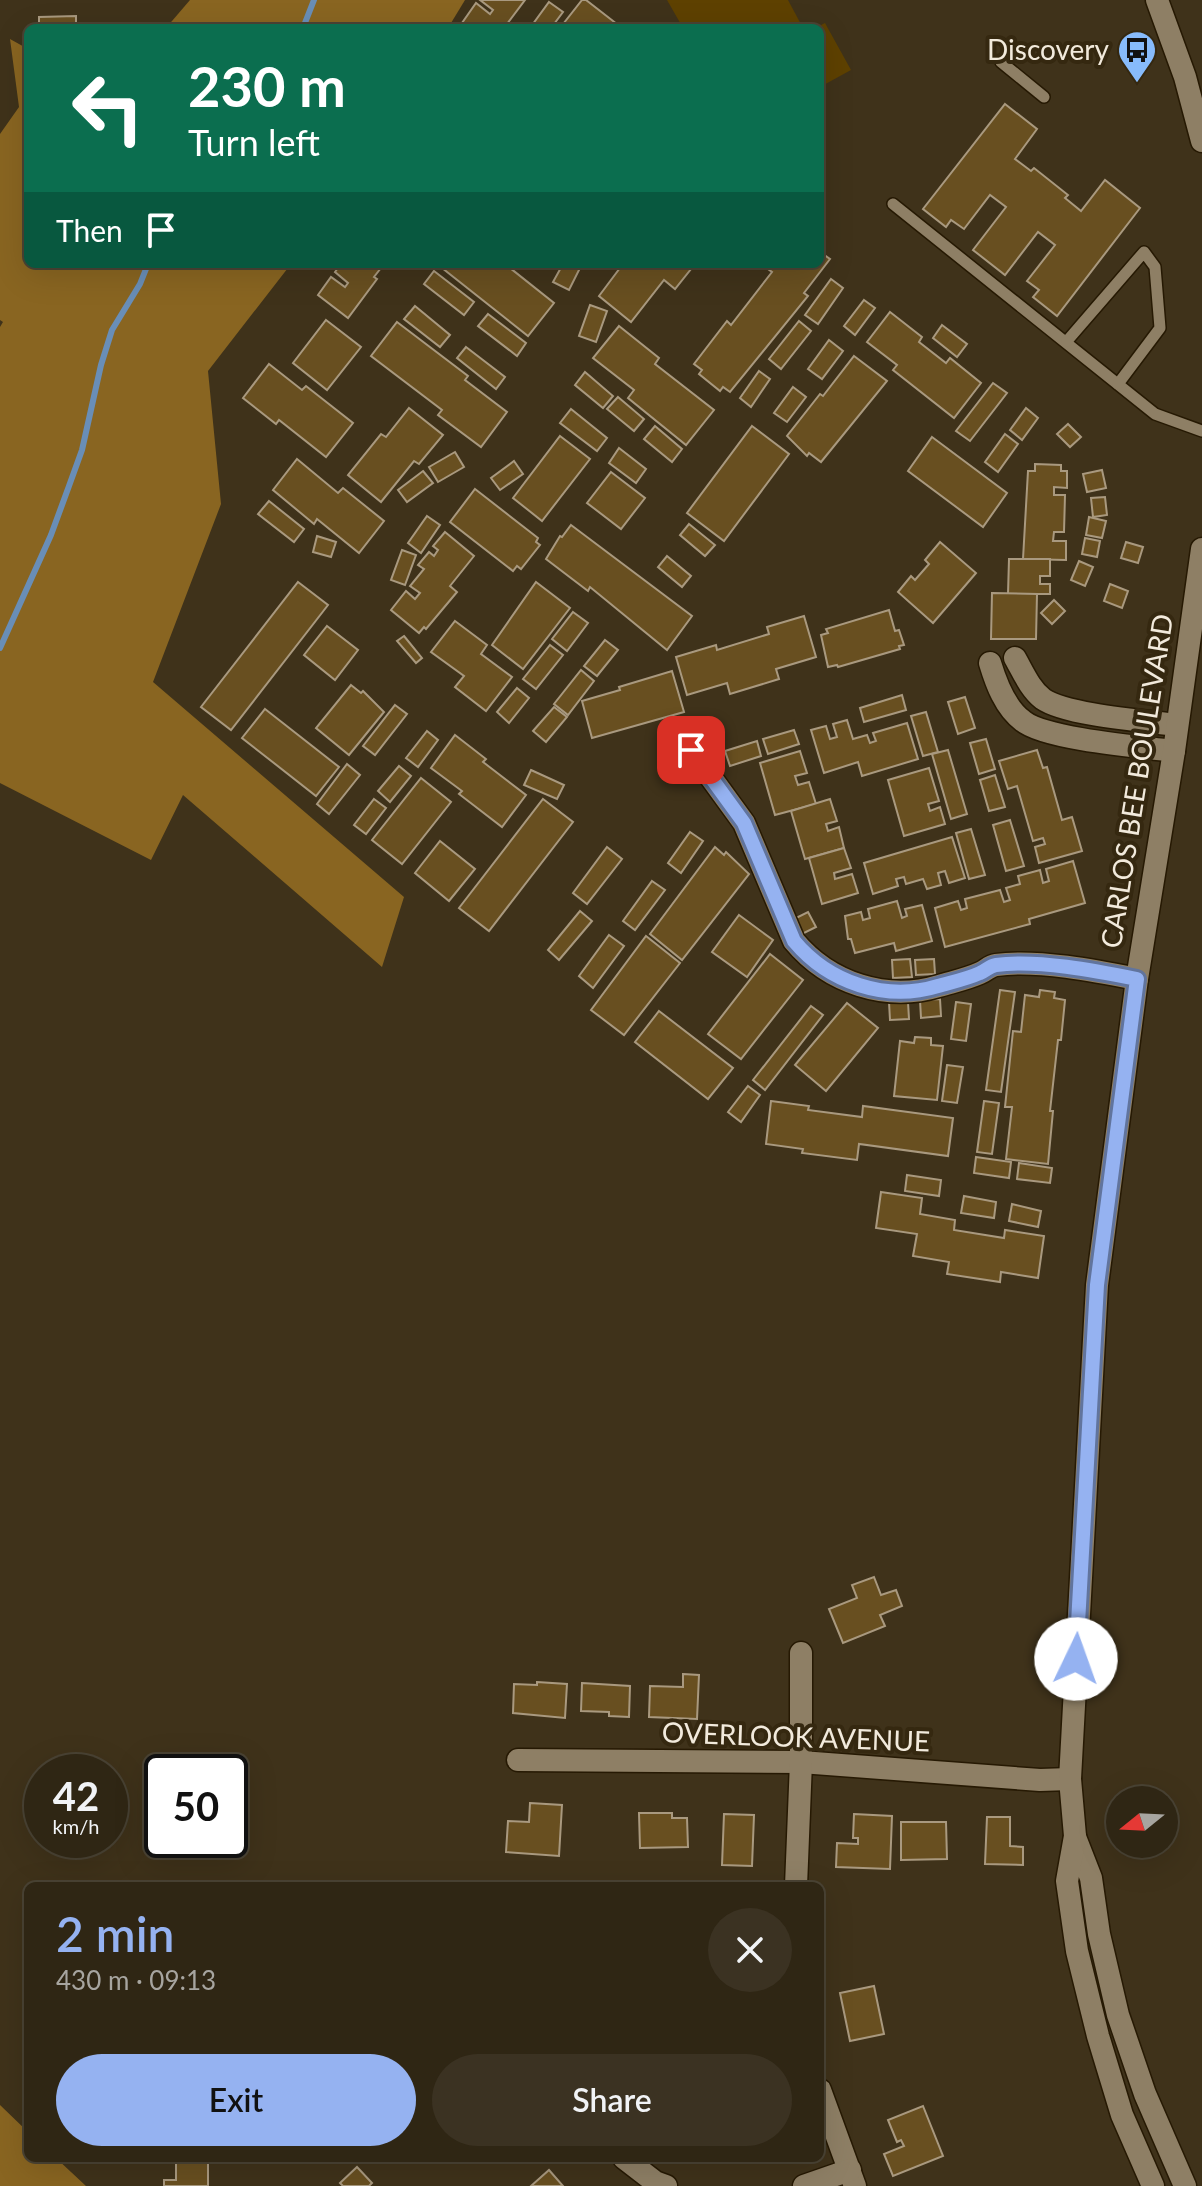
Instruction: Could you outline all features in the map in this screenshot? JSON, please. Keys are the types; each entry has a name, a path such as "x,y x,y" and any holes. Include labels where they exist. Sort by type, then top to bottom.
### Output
{"main road":[{"path":"1157,0 1185,77 1202,141"},
{"name":"CARLOS BEE BOULEVARD","path":"1153,2186 1122,2115 1077,1951 1067,1881 1075,1836 1070,1779 1097,1285 1137,979 1174,751 1202,549"},
{"path":"1015,658 1034,690 1052,703 1091,713 1177,725"},
{"path":"990,663 1008,705 1032,727 1071,737 1174,751"},
{"path":"691,750 744,823 794,941 829,973 861,986 903,993 935,988 982,973 992,965 1048,966 1137,979"},
{"path":"796,1882 801,1653"},
{"name":"OVERLOOK AVENUE","path":"518,1760 801,1762 1036,1780 1070,1779"},
{"name":"CARLOS BEE BOULEVARD","path":"1075,1836 1091,1878 1099,1934 1118,2015 1145,2094 1185,2186"},
{"path":"804,2186 852,2178 824,2101"},
{"path":"629,2162 655,2182 666,2186"}],"lane":[{"path":"1001,62 1044,97"},
{"path":"893,204 1155,414 1202,431"},
{"path":"1067,341 1144,252 1155,267 1160,328 1118,384"}],"shaded area":[{"path":"190,0 465,0 450,24 169,24"},
{"path":"667,0 788,0 801,24 681,24"},
{"path":"825,23 851,70 824,85 824,24"},
{"path":"10,39 24,47 24,268 288,268 208,371 221,504 153,682 404,897 382,967 183,795 151,860 0,783 0,327 3,322 0,320 0,134 19,107"},
{"path":"0,2105 24,2128 24,2162 60,2162 86,2186 0,2186"}],"building":[{"path":"480,0 525,0 507,24 462,23 476,3 490,14 493,10"},
{"path":"582,0 586,0 617,24 563,24"},
{"path":"549,2 563,12 554,24 533,24"},
{"path":"76,16 76,24 39,24 39,17"},
{"path":"1005,104 1037,129 1015,159 1031,171 1034,168 1068,195 1065,198 1081,211 1105,180 1140,208 1057,316 1033,297 1039,290 1027,281 1055,245 1038,232 1005,275 973,250 1006,207 990,195 964,229 951,220 946,227 923,209"},
{"path":"338,268 381,268 374,277 377,279 348,318 318,295 331,277 345,287 348,283 335,272"},
{"path":"442,268 510,268 554,303 528,336"},
{"path":"561,268 580,268 569,290 553,282"},
{"path":"620,268 692,268 675,289 664,280 631,322 599,296"},
{"path":"823,268 804,293 808,296 730,392 723,387 720,391 699,374 702,370 694,364 727,321 731,325 772,272 768,269"},
{"path":"434,271 474,302 464,315 424,284"},
{"path":"831,279 843,288 818,324 805,315"},
{"path":"864,300 875,308 855,335 844,326"},
{"path":"590,305 607,311 596,342 579,336"},
{"path":"415,306 450,335 440,347 404,319"},
{"path":"890,312 922,337 919,342 946,363 950,358 981,383 954,418 893,370 897,365 867,342"},
{"path":"488,314 526,343 517,356 478,326"},
{"path":"326,320 361,347 327,390 293,363"},
{"path":"799,321 811,331 781,369 769,359"},
{"path":"397,322 468,376 465,380 507,412 481,447 438,415 442,410 371,356"},
{"path":"942,325 967,344 957,357 933,338"},
{"path":"619,326 659,358 655,364 714,410 686,445 628,398 634,390 593,358"},
{"path":"829,340 843,351 822,379 808,369"},
{"path":"466,347 505,377 496,389 457,358"},
{"path":"854,356 887,381 821,462 809,453 807,456 787,436"},
{"path":"269,364 302,390 306,386 353,423 326,457 279,420 276,424 243,398"},
{"path":"759,371 770,379 751,407 740,398"},
{"path":"585,372 613,396 603,408 575,385"},
{"path":"993,383 1007,393 970,441 956,431"},
{"path":"793,387 806,397 787,422 774,413"},
{"path":"618,397 644,419 634,431 607,409"},
{"path":"409,408 443,435 419,464 414,461 381,502 348,475 381,434 386,437"},
{"path":"1026,408 1038,418 1022,440 1010,430"},
{"path":"571,409 607,438 597,451 560,423"},
{"path":"1068,424 1081,437 1070,447 1057,434"},
{"path":"655,426 682,449 672,462 644,439"},
{"path":"752,426 789,454 724,541 687,513"},
{"path":"1005,434 1018,444 998,472 985,462"},
{"path":"560,436 590,459 542,521 513,498"},
{"path":"932,437 1007,493 983,527 908,471"},
{"path":"619,448 646,469 636,483 609,463"},
{"path":"455,452 464,467 438,482 429,467"},
{"path":"297,459 338,493 343,488 384,521 359,553 317,519 314,524 273,490"},
{"path":"514,461 523,474 500,490 491,478"},
{"path":"1035,464 1061,465 1061,471 1067,471 1067,488 1054,487 1054,495 1065,495 1064,532 1054,532 1053,541 1066,541 1066,560 1023,559 1028,471 1035,471"},
{"path":"1102,470 1106,488 1087,492 1083,474"},
{"path":"423,471 433,483 407,502 398,490"},
{"path":"611,472 645,498 621,529 587,503"},
{"path":"475,489 538,538 536,542 540,545 521,569 517,566 513,571 450,522"},
{"path":"1105,497 1107,515 1093,517 1091,498"},
{"path":"269,501 304,529 294,542 258,514"},
{"path":"427,516 440,525 421,553 408,543"},
{"path":"1089,517 1106,521 1102,538 1086,535"},
{"path":"689,524 715,545 705,556 680,535"},
{"path":"571,525 692,616 667,650 590,587 588,591 546,559"},
{"path":"445,532 474,556 450,586 457,592 426,629 424,627 419,633 391,610 406,591 415,599 420,593 410,586 424,569 418,565 429,552 434,556 438,550 433,546"},
{"path":"317,536 336,542 331,557 313,552"},
{"path":"1085,538 1100,541 1097,557 1082,554"},
{"path":"940,542 976,573 933,623 898,592 911,576 915,580 929,564 925,560"},
{"path":"1126,542 1143,547 1138,563 1121,558"},
{"path":"402,550 416,555 405,585 391,580"},
{"path":"667,556 691,576 682,587 658,567"},
{"path":"1009,559 1050,559 1050,576 1040,576 1040,584 1050,584 1050,594 1008,594"},
{"path":"1079,561 1093,567 1085,586 1071,580"},
{"path":"298,582 328,605 231,730 201,707"},
{"path":"536,582 570,608 523,669 492,645"},
{"path":"1110,584 1128,591 1122,608 1104,601"},
{"path":"992,593 1037,594 1036,639 991,639"},
{"path":"1054,600 1065,611 1052,624 1041,613"},
{"path":"889,610 895,631 899,630 904,645 899,646 900,649 838,667 828,667 821,635 828,633 826,629"},
{"path":"573,612 588,623 567,651 552,639"},
{"path":"804,616 816,657 776,669 779,679 730,694 727,683 687,695 676,657 716,645 717,650 769,634 767,627"},
{"path":"455,621 487,645 481,654 512,677 486,711 455,687 464,676 431,652"},
{"path":"327,626 358,650 335,680 304,655"},
{"path":"404,636 422,658 416,663 397,641"},
{"path":"605,640 618,650 597,676 584,666"},
{"path":"550,645 563,655 536,689 523,679"},
{"path":"581,670 594,681 568,715 554,704"},
{"path":"672,671 684,712 592,738 582,701"},
{"path":"351,685 361,693 363,691 384,712 349,755 316,728"},
{"path":"517,688 529,698 509,723 497,712"},
{"path":"902,695 906,710 864,722 860,708"},
{"path":"965,697 975,728 958,734 948,702"},
{"path":"395,705 407,714 375,755 363,746"},
{"path":"554,707 567,717 546,742 533,731"},
{"path":"265,709 339,767 316,796 242,738"},
{"path":"926,712 938,752 923,756 911,716"},
{"path":"847,720 853,739 867,735 870,743 876,741 873,733 907,723 918,759 862,776 858,762 824,773 811,730 826,726 830,739 837,737 833,724"},
{"path":"794,730 799,744 768,754 763,739"},
{"path":"427,731 438,740 418,767 406,758"},
{"path":"455,735 486,759 483,762 526,795 502,827 431,768"},
{"path":"986,739 995,769 979,774 970,743"},
{"path":"757,741 761,756 730,766 725,751"},
{"path":"948,750 967,814 951,819 932,754"},
{"path":"1037,750 1043,768 1047,767 1062,820 1072,817 1082,851 1039,863 1035,847 1045,844 1043,838 1033,841 1017,786 1008,789 999,761"},
{"path":"800,751 807,773 795,776 798,785 809,782 816,804 775,815 760,763"},
{"path":"347,764 360,775 329,814 317,804"},
{"path":"399,766 411,776 390,802 378,791"},
{"path":"929,768 939,801 928,804 930,811 940,807 945,824 904,836 888,780"},
{"path":"531,770 564,785 557,799 524,785"},
{"path":"995,775 1005,807 989,811 980,780"},
{"path":"421,778 451,802 402,864 372,840"},
{"path":"374,799 386,808 366,834 354,825"},
{"path":"543,799 573,822 489,931 459,908"},
{"path":"830,799 837,821 826,824 828,831 839,827 844,848 805,859 791,811"},
{"path":"1010,820 1024,866 1006,871 993,825"},
{"path":"971,829 985,875 969,879 956,833"},
{"path":"690,832 703,841 681,873 668,863"},
{"path":"952,837 965,878 949,883 945,871 938,873 941,885 927,889 923,879 906,884 904,877 896,879 898,886 873,894 864,863"},
{"path":"440,841 475,869 449,901 415,873"},
{"path":"607,847 622,859 587,904 573,893"},
{"path":"715,847 724,855 726,852 749,874 682,960 650,934"},
{"path":"844,848 851,868 834,873 835,879 852,874 858,893 822,904 809,858"},
{"path":"1073,861 1085,903 1029,919 1030,924 945,947 935,908 958,901 961,910 967,908 965,899 1000,890 1004,902 1010,900 1006,888 1020,884 1018,876 1040,870 1043,883 1049,881 1046,869"},
{"path":"652,881 665,890 635,930 623,921"},
{"path":"897,901 902,918 907,916 905,909 922,905 932,941 896,951 894,943 855,953 851,939 848,939 845,916 861,912 863,920 870,918 868,909"},
{"path":"580,911 592,921 559,960 548,950"},
{"path":"808,912 816,927 800,935 792,920"},
{"path":"739,915 773,940 747,977 712,952"},
{"path":"609,935 624,946 593,988 579,976"},
{"path":"646,936 680,963 624,1035 591,1010"},
{"path":"770,954 803,980 741,1059 708,1034"},
{"path":"910,959 912,977 893,978 892,960"},
{"path":"934,959 935,974 916,975 915,960"},
{"path":"1000,990 1015,992 1001,1092 986,1090"},
{"path":"1040,990 1055,992 1054,998 1065,1000 1050,1111 1053,1111 1048,1164 1006,1159 1012,1107 1005,1107 1013,1031 1021,1032 1025,995 1039,997"},
{"path":"940,999 941,1016 921,1018 920,1000"},
{"path":"889,1002 908,1002 909,1019 890,1020"},
{"path":"956,1002 971,1004 966,1041 951,1039"},
{"path":"847,1003 878,1028 826,1091 795,1065"},
{"path":"811,1006 823,1015 765,1090 753,1080"},
{"path":"659,1011 733,1068 708,1099 635,1042"},
{"path":"915,1037 931,1038 931,1045 943,1046 937,1100 894,1096 900,1041 914,1043"},
{"path":"947,1065 963,1067 957,1103 942,1101"},
{"path":"748,1086 760,1095 741,1122 728,1112"},
{"path":"771,1101 809,1106 808,1110 862,1117 863,1106 953,1118 948,1156 859,1144 857,1160 802,1153 803,1149 766,1144"},
{"path":"984,1101 999,1103 992,1154 977,1152"},
{"path":"976,1157 1011,1162 1009,1178 974,1173"},
{"path":"1019,1163 1052,1168 1050,1183 1017,1179"},
{"path":"907,1175 941,1180 939,1196 905,1191"},
{"path":"881,1192 922,1198 920,1214 955,1220 954,1230 1004,1238 1005,1230 1044,1236 1038,1278 1001,1272 1000,1282 947,1274 949,1262 913,1256 917,1234 876,1228"},
{"path":"964,1196 996,1202 994,1218 961,1213"},
{"path":"1012,1204 1041,1211 1038,1227 1009,1221"},
{"path":"874,1577 881,1595 896,1590 902,1606 880,1615 885,1626 843,1643 829,1609 857,1598 852,1585"},
{"path":"683,1674 699,1675 697,1719 649,1717 650,1686 683,1687"},
{"path":"537,1682 567,1684 565,1718 513,1713 514,1684 537,1685"},
{"path":"582,1683 630,1686 629,1717 609,1716 609,1712 581,1711"},
{"path":"530,1803 562,1805 559,1856 506,1852 508,1821 529,1822"},
{"path":"639,1813 672,1813 672,1818 687,1818 688,1847 640,1848"},
{"path":"724,1814 754,1815 752,1866 722,1865"},
{"path":"854,1814 892,1816 890,1869 836,1867 837,1843 858,1844 858,1838 853,1838"},
{"path":"987,1817 1010,1817 1010,1846 1023,1847 1023,1865 985,1864"},
{"path":"901,1822 946,1822 947,1859 901,1860"},
{"path":"874,1986 884,2034 850,2041 840,1993"},
{"path":"923,2106 943,2156 893,2176 884,2154 904,2146 901,2140 897,2142 888,2120"},
{"path":"176,2162 208,2162 208,2186 164,2186 164,2180 176,2180"},
{"path":"357,2167 372,2183 369,2186 343,2186 340,2183"},
{"path":"549,2170 563,2186 531,2186"}],"waterway":[{"path":"305,24 314,0"},
{"path":"0,648 51,535 82,450 112,330 146,268"}],"place":[{"name":"Discovery","path":"1137,84"}],"route":[{"path":"691,750 744,823 794,941 829,973 861,986 903,993 935,988 982,973 992,965 1048,966 1137,979 1097,1285 1076,1659"}]}
